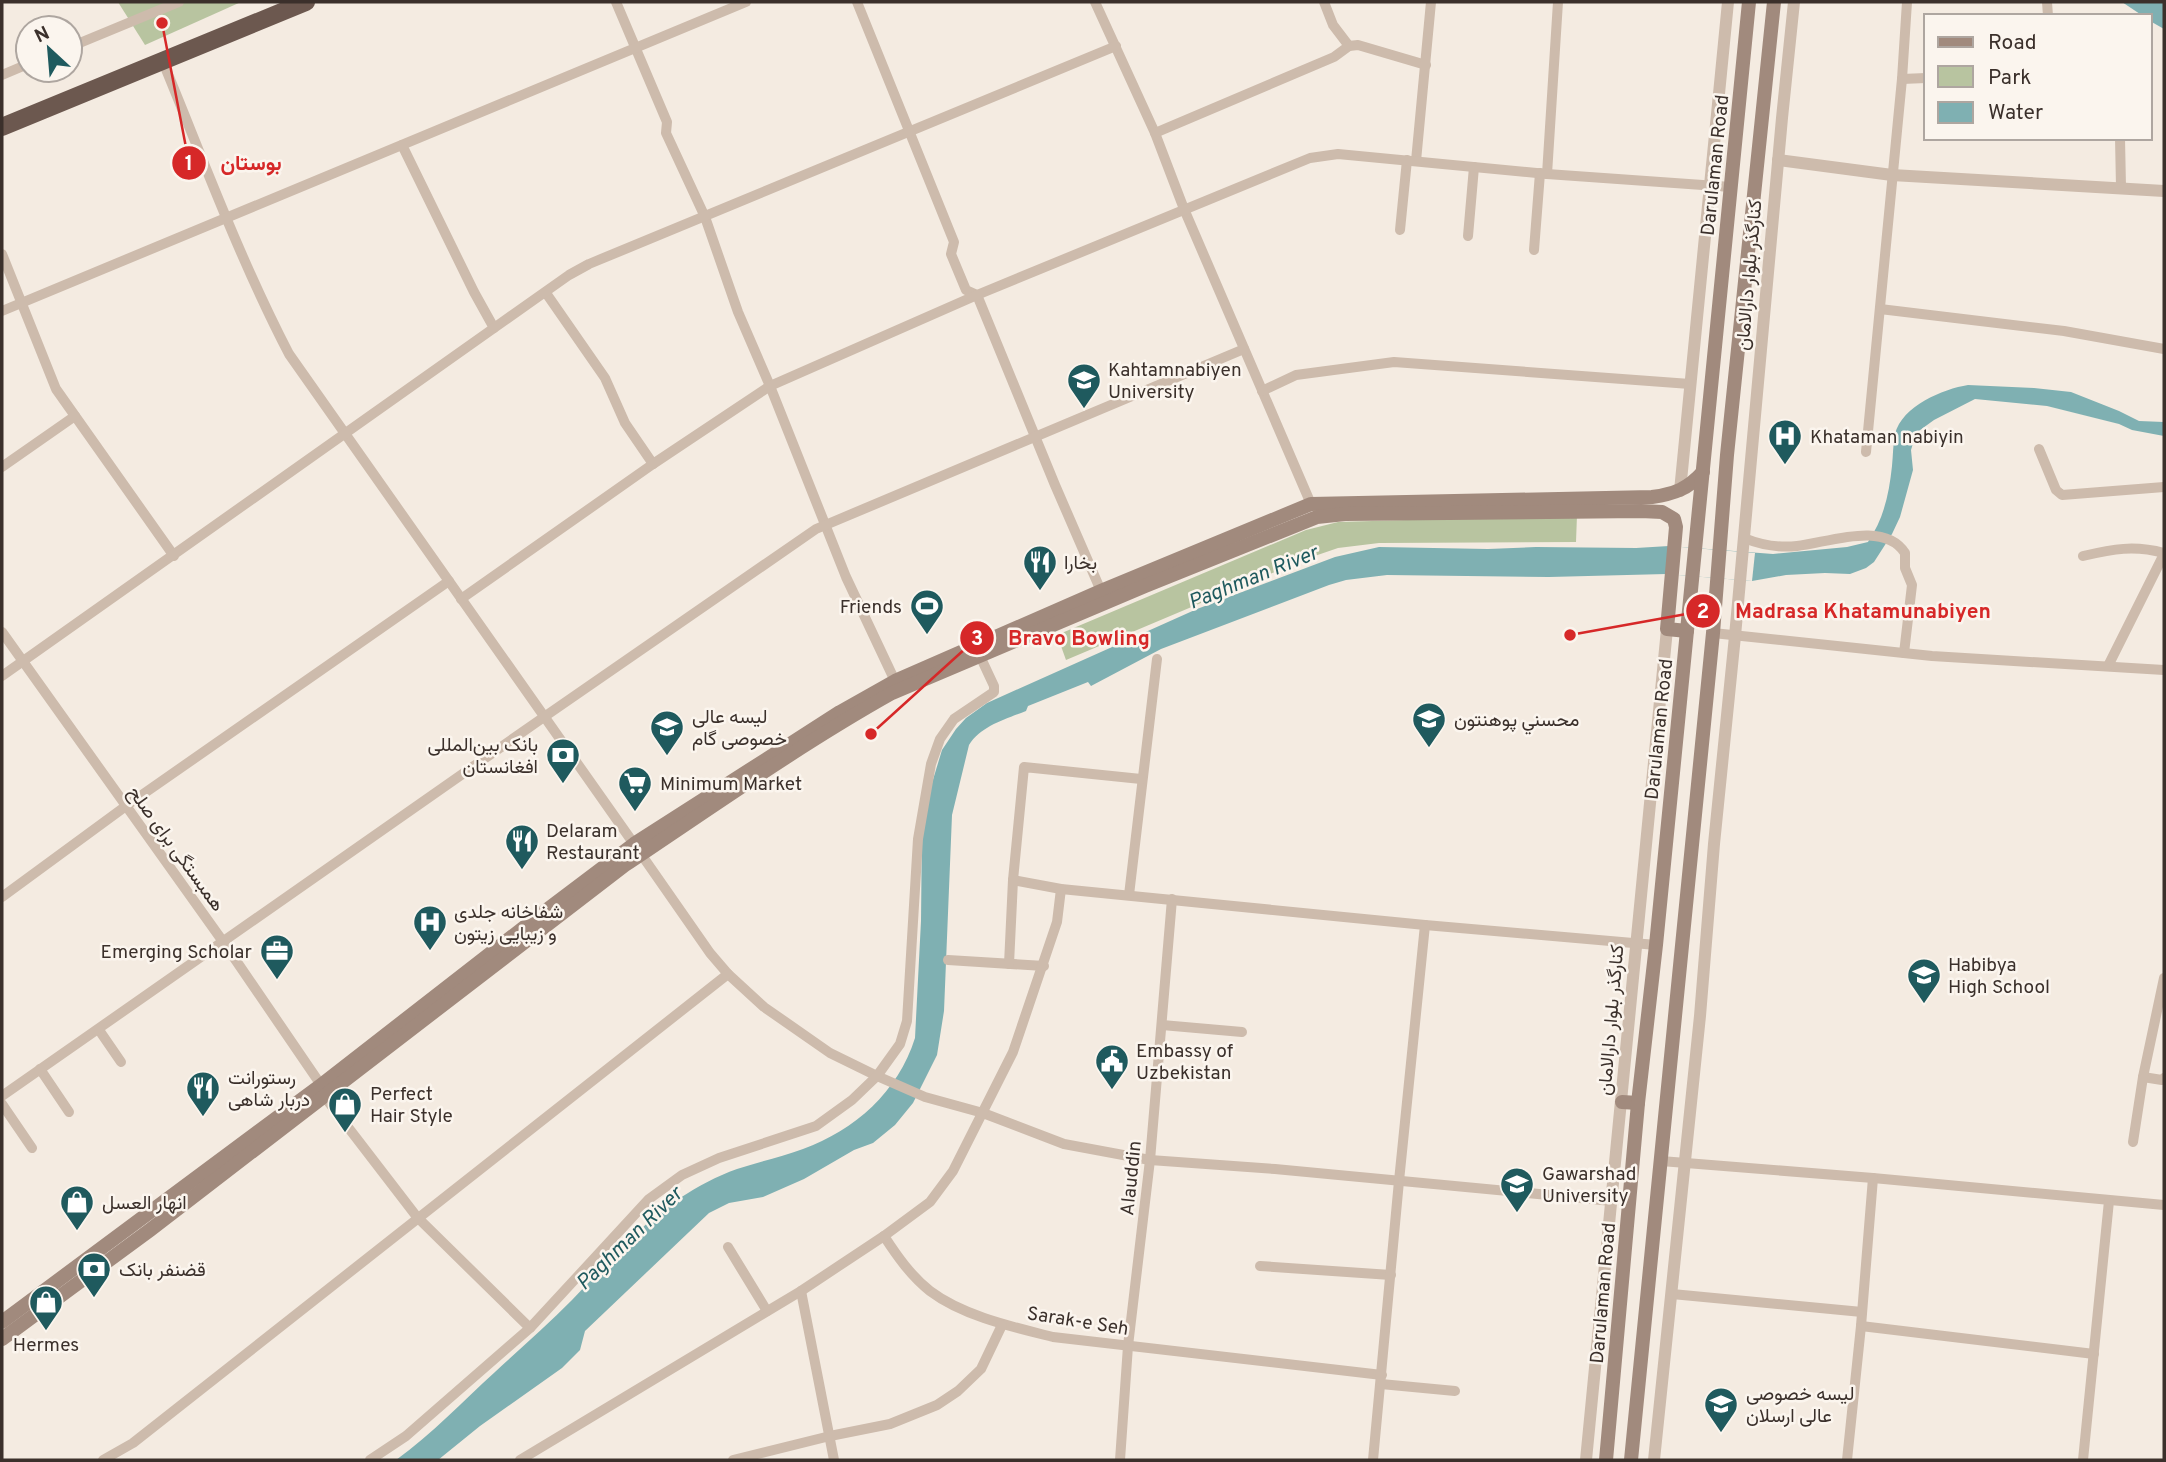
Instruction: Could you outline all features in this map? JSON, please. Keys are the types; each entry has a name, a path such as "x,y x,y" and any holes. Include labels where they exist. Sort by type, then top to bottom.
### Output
{"highway":[{"path":"2,127 306,2"}],"main road":[{"name":"Darulaman Road","path":"1606,1460 1749,2"},
{"path":"1631,1460 1713,633 1727,455 1774,2"},
{"path":"1706,435 1729,438"},
{"path":"638,849 892,693 980,656 1101,591 1311,504 1652,497 1680,492 1703,472"},
{"name":"کنارگذر بلوار دارالامان","path":"1052,619 1317,517 1641,510 1669,514 1676,523 1667,629"},
{"path":"2,1322 323,1091 536,918 840,712 895,681 1052,619"},
{"path":"1667,629 1687,631"},
{"path":"1678,720 1703,722"},
{"path":"1622,1102 1639,1103"},
{"path":"2,1339 150,1230 252,1144"}],"street":[{"path":"84,41 179,2"},
{"path":"616,2 667,122 666,133 705,217 738,312 826,523 846,578 895,681"},
{"path":"2,311 746,2"},
{"path":"857,2 954,242 951,254 966,290 977,295 1101,591"},
{"path":"1096,2 1155,133 1184,209 1311,504"},
{"path":"1324,2 1333,24 1349,46"},
{"path":"1400,230 1426,65 1431,2"},
{"path":"1534,250 1558,2"},
{"path":"1680,492 1728,2"},
{"name":"کنارگذر بلوار دارالامان","path":"1735,636 1794,2"},
{"path":"1866,452 1902,79 1906,2"},
{"path":"1155,133 1334,57 1349,46 1358,45 1426,65"},
{"path":"2,676 569,275 589,264 1116,46"},
{"path":"163,62 275,328 289,354 710,953 727,974 764,1007 830,1053 879,1077 925,1097 983,1113 1064,1144 1150,1160 1612,1201"},
{"path":"1902,79 1924,78"},
{"path":"2120,140 2121,187"},
{"path":"402,145 494,328"},
{"path":"461,599 653,464 770,386 977,295 1310,158 1338,154 1731,187"},
{"path":"1778,160 1892,175 2164,191"},
{"path":"1468,236 1474,167"},
{"path":"2,254 56,389 174,556"},
{"path":"546,293 605,378 625,423 653,464"},
{"path":"1880,309 2064,331 2164,349"},
{"path":"2,1096 826,523 1244,349"},
{"path":"1262,391 1296,375 1394,362 1690,384"},
{"path":"2,467 75,416"},
{"path":"2039,449 2056,491 2062,495 2164,487"},
{"path":"1744,538 1761,545 1796,546 1871,535 1889,540 1902,548 1905,553 1905,568 1912,585 1904,653"},
{"path":"2083,556 2129,548 2144,548 2164,554 2108,666"},
{"path":"2,897 125,806 449,581"},
{"name":"کنارگذر بلوار دارالامان","path":"1586,1460 1667,629"},
{"name":"همبستگی برای صلح","path":"2,632 224,943 323,1091 417,1217 530,1328"},
{"path":"1713,633 1904,653 2164,670"},
{"path":"1654,1460 1700,1016 1735,636"},
{"path":"370,1460 406,1436 530,1328 649,1199 681,1175 719,1158 816,1126 879,1077 900,1044 907,1021 918,839 931,764 940,739 950,724 994,692 994,686 980,656"},
{"path":"1129,895 1157,659"},
{"path":"1009,964 1013,880 1024,767 1141,779"},
{"path":"1013,880 1061,889 1657,945"},
{"path":"520,1460 801,1291 930,1202 953,1171 1013,1052 1057,922 1061,889"},
{"name":"Alauddin","path":"1119,1460 1128,1346 1150,1160 1172,899"},
{"path":"1373,1460 1426,925"},
{"path":"948,960 1044,966"},
{"path":"103,1460 133,1443 727,974"},
{"path":"2133,1142 2143,1077 2164,978"},
{"path":"1162,1025 1242,1032"},
{"path":"99,1030 121,1062"},
{"path":"40,1069 69,1112"},
{"path":"2143,1077 2164,1078"},
{"path":"2,1104 32,1148"},
{"path":"1661,1161 2164,1205"},
{"path":"1847,1460 1873,1178"},
{"path":"2083,1460 2109,1201"},
{"path":"884,1236 900,1261 930,1291 1002,1325"},
{"path":"728,1247 767,1311"},
{"path":"1260,1266 1391,1275"},
{"path":"801,1291 834,1460"},
{"path":"1672,1294 1862,1312"},
{"name":"Sarak-e Seh","path":"733,1460 890,1424 937,1405 958,1391 981,1369 1002,1325 1053,1338 1381,1379 1455,1391"},
{"path":"1861,1326 2094,1354"}],"green space":[{"path":"118,2 241,2 145,45"},
{"path":"1577,515 1576,542 1379,543 1338,548 1303,560 1066,660 1057,635 1306,530 1338,522"}],"water":[{"path":"2122,2 2164,2 2164,29 2152,22 2152,14 2140,14"},
{"path":"1968,385 2071,392 2139,421 2164,422 2164,436 2132,430 2119,424 2047,406 1975,399 1934,420 1916,433 1911,450 1913,470 1900,517 1874,562 1850,574 1786,575 1752,581 1666,574 1549,577 1387,575 1346,580 1161,649 1091,686 1088,682 1028,706 1026,711 987,728 969,745 952,815 944,1011 937,1055 913,1103 895,1125 873,1143 763,1197 729,1203 709,1213 585,1331 580,1350 562,1368 480,1426 438,1460 396,1460 434,1429 544,1327 624,1246 665,1209 722,1175 822,1141 857,1120 886,1092 898,1075 915,1038 921,921 922,827 932,783 942,750 956,729 987,703 1197,609 1335,557 1379,547 1488,549 1669,546 1773,554 1847,547 1868,542 1885,506 1895,434 1899,424 1925,400 1947,390"}],"pier":[{"path":"1669,546 1755,553 1752,581 1666,574"}],"place":[{"name":"بوستان","path":"162,23"},
{"name":"Kahtamnabiyen University","path":"1084,410"},
{"name":"Khataman nabiyin","path":"1785,466"},
{"name":"بخارا","path":"1040,592"},
{"name":"Madrasa Khatamunabiyen","path":"1570,635"},
{"name":"Friends","path":"927,636"},
{"name":"Bravo Bowling","path":"871,734"},
{"name":"محسني پوهنتون","path":"1429,749"},
{"name":"لیسه عالی خصوصی گام","path":"667,757"},
{"name":"بانک بین‌المللی افغانستان","path":"563,785"},
{"name":"Minimum Market","path":"635,813"},
{"name":"Delaram Restaurant","path":"522,871"},
{"name":"شفاخانه جلدی و زیبایی زیتون","path":"430,952"},
{"name":"Emerging Scholar","path":"277,981"},
{"name":"Habibya High School","path":"1924,1005"},
{"name":"Embassy of Uzbekistan","path":"1112,1091"},
{"name":"رستورانت دربار شاهی","path":"203,1118"},
{"name":"Perfect Hair Style","path":"345,1134"},
{"name":"Gawarshad University","path":"1517,1214"},
{"name":"انهار العسل","path":"77,1232"},
{"name":"قضنفر بانک","path":"94,1299"},
{"name":"Hermes","path":"46,1332"},
{"name":"لیسه خصوصی عالی ارسلان","path":"1721,1434"}],"water label":[{"name":"Paghman River","path":"1253,577"},
{"name":"Paghman River","path":"629,1238"}]}
